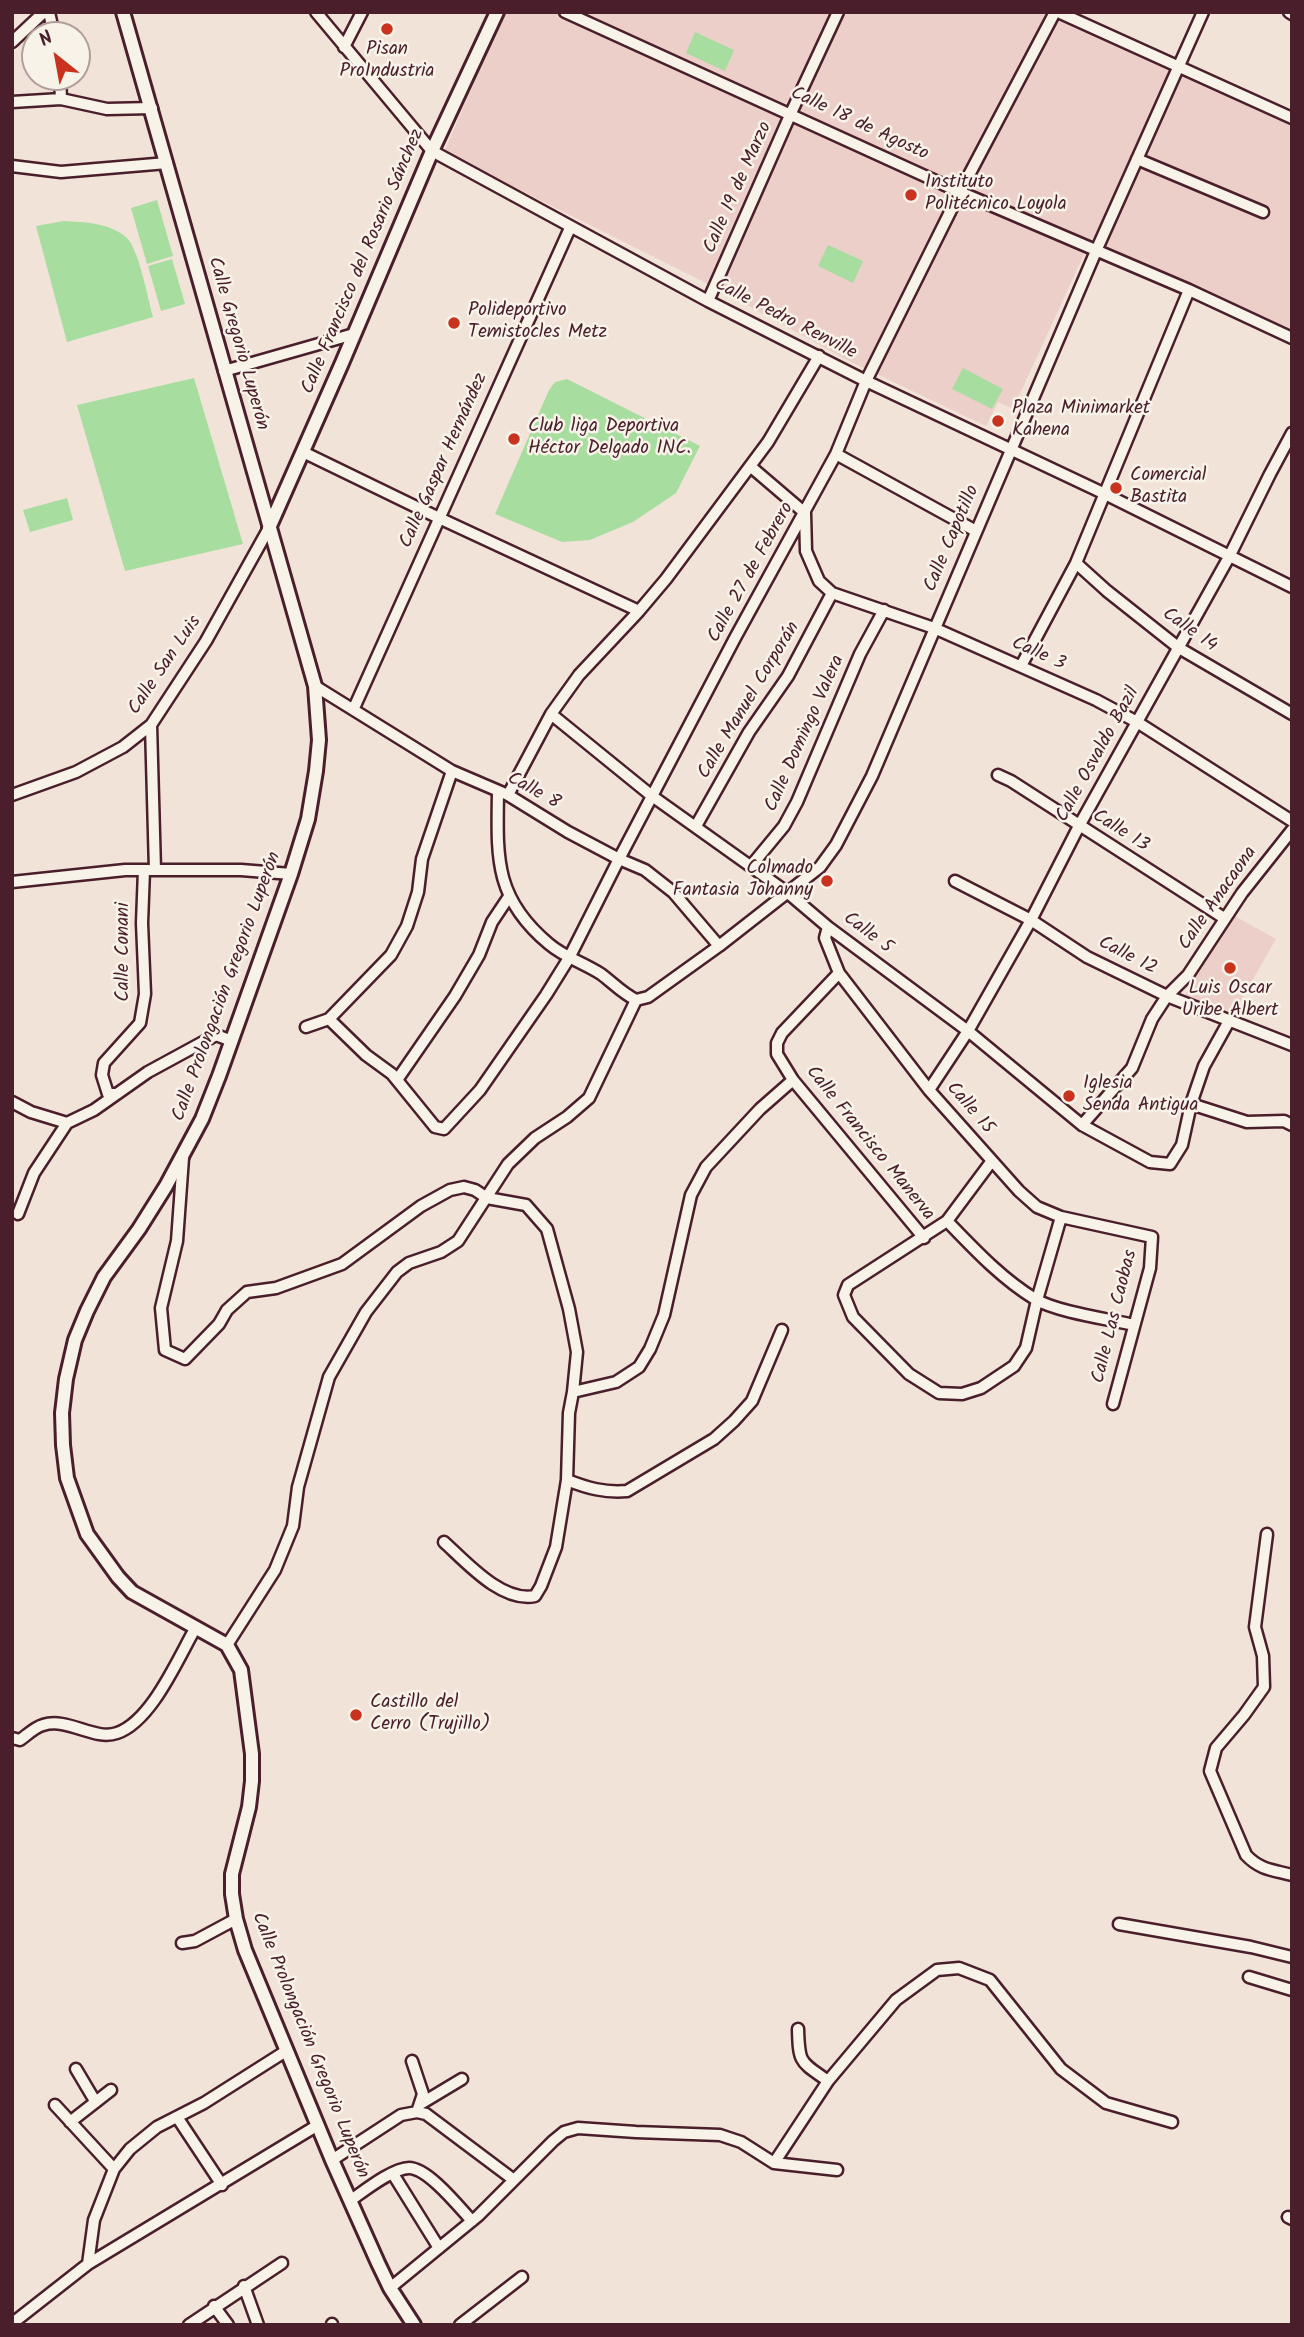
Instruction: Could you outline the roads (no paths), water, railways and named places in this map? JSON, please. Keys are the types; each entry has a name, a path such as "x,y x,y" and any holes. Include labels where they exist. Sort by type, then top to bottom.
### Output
{"street":[{"path":"12,42 46,12"},
{"name":"Calle Gregorio Luperón","path":"123,12 315,686"},
{"name":"Calle Pedro Renville","path":"316,12 432,151 569,228 708,301 866,381 1103,493 1292,587"},
{"path":"344,47 362,12"},
{"name":"Calle Francisco del Rosario Sánchez","path":"269,528 432,151 497,12"},
{"name":"Calle 18 de Agosto","path":"565,12 960,192 1189,290 1292,338"},
{"name":"Calle 19 de Marzo","path":"708,301 838,12"},
{"path":"1057,12 1292,118"},
{"name":"Calle 27 de Febrero","path":"397,1080 435,1127 444,1129 480,1090 569,958 734,638 836,454 866,381 960,192 1057,12"},
{"name":"Calle Capotillo","path":"636,1000 648,997 788,893 820,866 836,845 872,776 1096,251 1203,12"},
{"path":"61,91 61,99"},
{"path":"12,102 61,99 107,108 152,108"},
{"path":"1137,159 1263,212"},
{"path":"12,166 61,172 167,163"},
{"name":"Calle Gaspar Hernández","path":"354,708 569,228"},
{"path":"1021,666 1076,563 1189,290"},
{"path":"224,370 354,334"},
{"path":"228,1645 275,1570 293,1525 298,1487 329,1377 366,1312 397,1272 409,1263 441,1252 458,1241 508,1164 536,1138 589,1098 636,1000 620,992 600,974 549,944 508,898 497,852 503,793 551,714 579,675 639,611 768,442 819,356"},
{"name":"Calle Osvaldo Bazil","path":"929,1090 968,1031 1031,920 1079,827 1229,557 1292,433"},
{"path":"303,452 639,611"},
{"path":"836,454 975,531"},
{"path":"750,466 805,513 806,551 819,580 832,593"},
{"name":"Calle San Luis","path":"12,795 76,772 123,747 151,725 206,641 269,528"},
{"name":"Calle 14","path":"1076,563 1179,649 1292,714"},
{"name":"Calle 3","path":"832,593 934,628 1097,700 1137,722 1292,821"},
{"name":"Calle Manuel Corporán","path":"696,826 750,732 788,676 832,593"},
{"name":"Calle Domingo Valera","path":"751,866 784,825 797,802 860,654 884,610"},
{"name":"Calle 8","path":"315,686 453,771 503,793 568,832 645,870 673,892 719,946"},
{"name":"Calle Prolongación Gregorio Luperón","path":"315,686 318,740 316,771 308,819 291,873 232,1041 183,1158 139,1229 104,1277 75,1340 66,1379 62,1434 67,1478 87,1534 118,1577 132,1592 228,1645 241,1670 253,1781 232,1874 236,1919 245,1950 332,2160 390,2288 414,2325"},
{"name":"Calle 5","path":"551,714 652,796 788,893 828,927 968,1031 1082,1125 1150,1162 1170,1164 1182,1145 1191,1104"},
{"path":"151,725 156,870"},
{"path":"306,1027 329,1019 391,956 407,926 418,892 422,859 453,771"},
{"name":"Calle 13","path":"998,775 1224,918"},
{"name":"Calle Anacaona","path":"1082,1125 1132,1068 1152,1020 1167,996 1188,975 1224,918 1292,830"},
{"path":"12,882 125,870 291,873"},
{"name":"Calle Conani","path":"117,1094 108,1094 102,1075 104,1063 140,1023 145,994 142,923 144,870"},
{"name":"Calle 12","path":"955,881 1031,920 1087,957 1167,996 1292,1045"},
{"path":"329,1019 397,1080 455,996 479,955 492,922 508,898"},
{"name":"Calle 15","path":"828,927 825,938 839,973 929,1090 1019,1191 1037,1207 1061,1217 1152,1237"},
{"name":"Calle Francisco Manerva","path":"839,973 782,1033 776,1043 777,1054 793,1080 924,1238"},
{"path":"1229,1021 1204,1066 1191,1104 1247,1122 1284,1121 1292,1125"},
{"path":"18,1214 34,1173 67,1123 94,1110 148,1072 216,1035 232,1041"},
{"path":"573,1392 616,1382 639,1367 650,1349 664,1315 691,1195 706,1167 760,1109 793,1080"},
{"path":"12,1102 31,1112 67,1123"},
{"path":"183,1158 177,1241 161,1308 165,1350 185,1359 219,1324 227,1310 247,1292 276,1288 342,1265 421,1206 450,1190 464,1187 486,1198 526,1205 547,1229 569,1309 577,1352 569,1413 567,1480 556,1546 541,1586 535,1596 525,1598 488,1583 444,1542"},
{"path":"991,1162 947,1221 848,1285 844,1295 853,1317 909,1374 939,1393 962,1394 981,1388 1014,1366 1026,1348 1061,1217"},
{"name":"Calle Francisco Manerva","path":"947,1221 981,1257 1037,1300 1073,1312 1135,1325"},
{"name":"Calle Las Caobas","path":"1113,1404 1150,1268 1152,1237"},
{"path":"567,1480 596,1490 627,1491 714,1439 752,1401 782,1330"},
{"path":"1267,1534 1255,1627 1262,1656 1264,1686 1216,1748 1210,1771 1246,1855 1255,1865 1292,1875"},
{"path":"12,1738 20,1740 43,1725 69,1724 93,1733 116,1734 141,1718 196,1627"},
{"path":"182,1943 195,1941 236,1919"},
{"path":"1119,1924 1251,1947 1292,1957"},
{"path":"774,2163 828,2081 895,2000 937,1970 959,1968 990,1980 1061,2069 1106,2103 1172,2122"},
{"path":"1249,1977 1292,1990"},
{"path":"798,2029 802,2063 828,2081"},
{"path":"88,2264 94,2220 114,2169 130,2149 157,2127 204,2103 286,2051"},
{"path":"412,2061 421,2086 420,2107 426,2115 514,2180"},
{"path":"76,2069 95,2101"},
{"path":"332,2160 462,2079"},
{"path":"70,2122 111,2090"},
{"path":"55,2105 114,2169"},
{"path":"177,2117 222,2185"},
{"path":"14,2322 88,2264 318,2125"},
{"path":"390,2288 472,2221 553,2141 564,2132 578,2127 720,2135 741,2142 774,2163 837,2169"},
{"path":"351,2200 393,2174 407,2168 416,2169 428,2176 472,2221"},
{"path":"393,2174 439,2248"},
{"path":"189,2325 282,2263"},
{"path":"460,2325 522,2277"},
{"path":"244,2286 258,2325"},
{"path":"214,2306 228,2325"}],"place":[{"name":"Pisan ProIndustria","path":"387,29"},
{"name":"Instituto Politécnico Loyola","path":"911,195"},
{"name":"Polideportivo Temistocles Metz","path":"454,323"},
{"name":"Plaza Minimarket Kahena","path":"998,421"},
{"name":"Club liga Deportiva Héctor Delgado INC.","path":"514,439"},
{"name":"Comercial Bastita","path":"1116,488"},
{"name":"Colmado Fantasia Johanny","path":"827,881"},
{"name":"Luis Oscar Uribe Albert","path":"1230,968"},
{"name":"Iglesia Senda Antigua","path":"1069,1096"},
{"name":"Castillo del Cerro (Trujillo)","path":"356,1715"}]}
